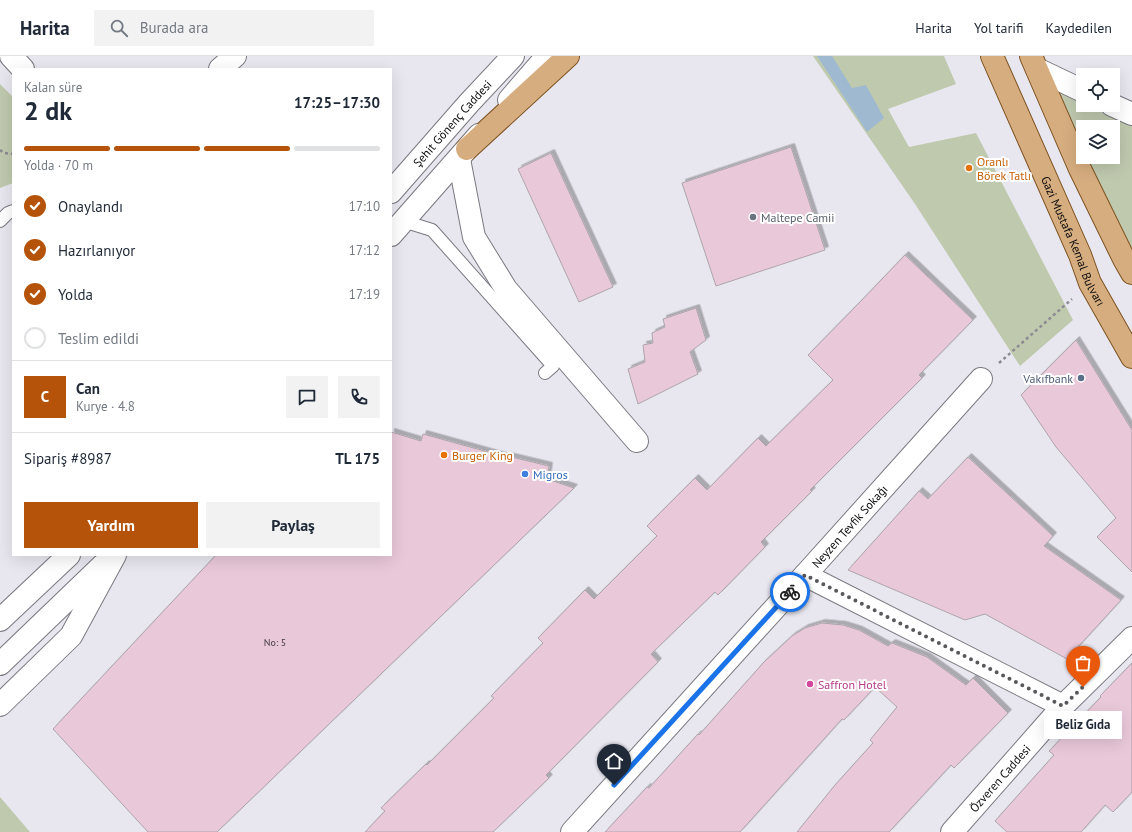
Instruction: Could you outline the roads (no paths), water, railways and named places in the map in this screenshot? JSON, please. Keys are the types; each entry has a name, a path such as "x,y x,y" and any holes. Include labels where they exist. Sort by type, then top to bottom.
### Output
{"main road":[{"path":"463,154 568,56"},
{"name":"Gazi Mustafa Kemal Bulvarı","path":"992,56 1080,255 1090,283 1132,357"},
{"path":"1034,63 1080,169 1132,273"}],"street":[{"path":"11,56 22,68"},
{"path":"221,68 235,56"},
{"name":"Şehit Gönenç Caddesi","path":"392,191 469,103 514,56"},
{"path":"397,228 547,56"},
{"path":"1034,63 1076,87"},
{"path":"1120,109 1132,114"},
{"path":"463,154 474,237 506,289 637,441"},
{"name":"Neyzen Tevfik Sokağı","path":"572,832 981,379"},
{"path":"0,599 21,580 58,556"},
{"path":"0,620 68,556"},
{"path":"0,664 113,556"},
{"path":"0,705 71,636 113,556"},
{"path":"805,575 1063,706"},
{"name":"Özveren Caddesi","path":"952,832 1063,706 1132,638"}],"lane":[{"path":"0,221 8,213 12,211"},
{"path":"397,228 432,230 553,366 545,373"}],"water":[{"path":"817,56 832,56 852,88 866,85 884,118 867,132"}],"place":[{"name":"Oranlı Börek Tatlı","path":"969,168"},
{"name":"Maltepe Camii","path":"753,217"},
{"name":"Vakıfbank","path":"1081,378"},
{"name":"Burger King","path":"444,455"},
{"name":"Migros","path":"525,474"},
{"name":"Saffron Hotel","path":"810,684"},
{"name":"Beliz Gıda","path":"1083,687"}]}
